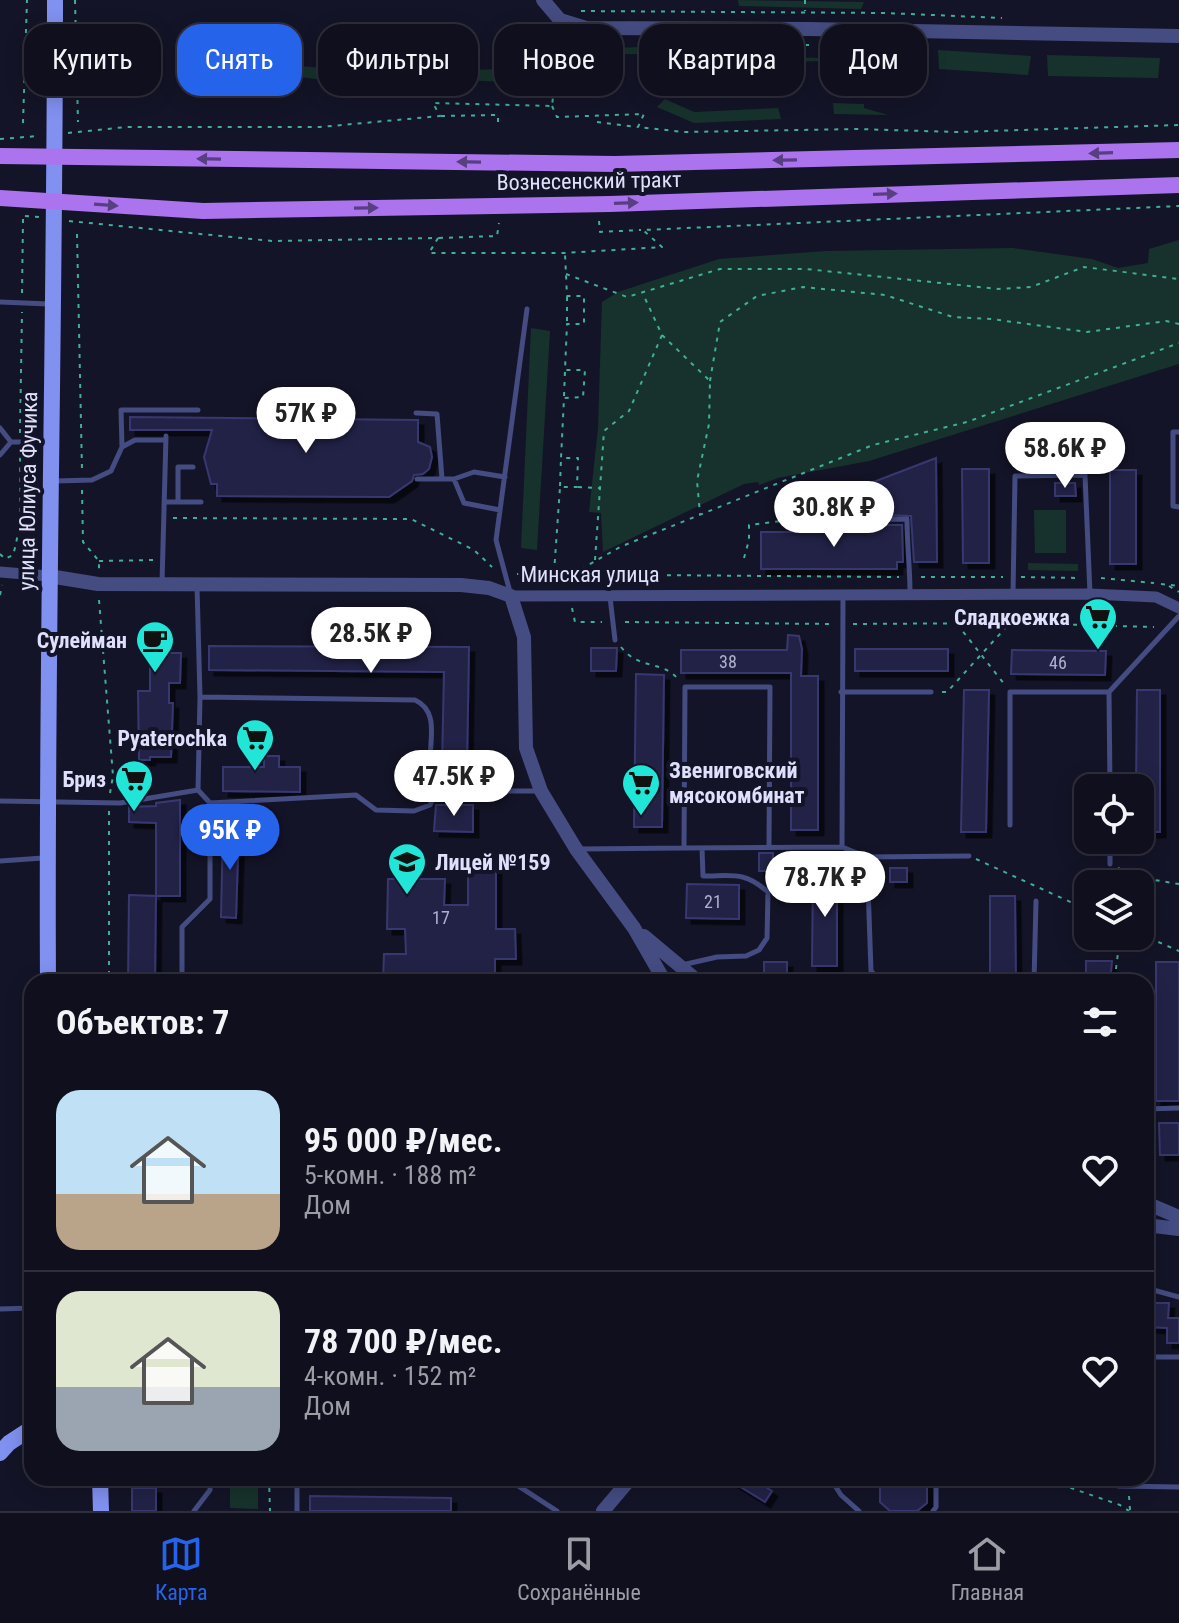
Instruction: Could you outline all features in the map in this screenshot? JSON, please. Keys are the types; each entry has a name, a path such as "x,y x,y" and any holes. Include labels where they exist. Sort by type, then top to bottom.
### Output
{"main road":[{"name":"улица Юлиуса Фучика","path":"48,974 50,442 54,304 63,224 62,128 55,0"},
{"name":"Вознесенский тракт","path":"0,156 615,164 1179,150"},
{"name":"Вознесенский тракт","path":"0,198 203,211 610,204 1179,185"},
{"path":"0,1453 24,1433"},
{"path":"100,1486 101,1511"}],"street":[{"path":"543,0 560,20 586,28 1179,36"},
{"name":"Минская улица","path":"0,572 98,584 461,585 489,588 511,596 1090,594 1156,597 1179,608"},
{"path":"511,596 524,637 526,748 541,791 576,849 634,928 660,974"},
{"path":"634,928 688,974"},
{"path":"1154,1206 1179,1217"},
{"path":"1154,1226 1179,1229"},
{"path":"602,1511 614,1486"},
{"path":"602,1511 624,1486"}],"lane":[{"path":"0,302 54,304"},
{"path":"511,596 496,540 527,309"},
{"path":"50,482 92,480 111,471 122,447 121,410 198,410"},
{"path":"416,413 437,414 442,479"},
{"path":"0,428 11,442"},
{"path":"1179,432 1173,432 1173,506 1179,507"},
{"path":"122,447 135,440 166,438 162,584"},
{"path":"0,455 11,442 50,442"},
{"path":"178,502 178,467 193,467"},
{"path":"417,479 454,479 474,472 505,477"},
{"path":"1013,595 1015,476 1085,475 1090,594"},
{"path":"454,479 464,503 500,510"},
{"path":"166,502 201,502"},
{"path":"791,520 907,519 910,594"},
{"path":"910,574 916,562"},
{"path":"182,974 182,927 210,899 210,803 198,790 200,697 197,585"},
{"path":"842,847 843,594"},
{"path":"610,596 615,640"},
{"path":"1110,774 1109,692 1179,616"},
{"path":"684,848 685,687 770,687 769,847"},
{"path":"841,692 931,692"},
{"path":"1010,825 1010,692 1109,692"},
{"path":"200,697 415,700 425,704 431,715 431,777 438,787 448,791 541,791"},
{"path":"210,803 356,795 376,810 414,811 430,805 438,787"},
{"path":"0,801 109,803 198,790"},
{"path":"576,849 842,847 867,857 969,856"},
{"path":"678,966 717,957 752,954 767,938 768,892 753,879 741,875 703,876 702,848"},
{"path":"1110,854 1110,864"},
{"path":"0,861 47,857"},
{"path":"867,857 871,971 874,974"},
{"path":"1034,974 1036,901"},
{"path":"1154,1109 1179,1108"},
{"path":"1154,1290 1179,1297"},
{"path":"0,1309 24,1308"},
{"path":"1154,1357 1179,1357"},
{"path":"194,1511 210,1486"},
{"path":"297,1486 297,1511"},
{"path":"518,1486 557,1511"},
{"path":"836,1486 841,1495 859,1511"},
{"path":"933,1511 936,1507 936,1486"},
{"path":"1118,1486 1179,1487"}],"path":[{"path":"23,123 27,0"},
{"path":"75,0 78,122"},
{"path":"805,0 805,13"},
{"path":"553,96 552,106 557,117 644,114 638,127"},
{"path":"440,116 433,103 552,106"},
{"path":"62,128 320,127 440,116 498,115 498,124"},
{"path":"597,122 684,132 856,129 957,132 1179,125"},
{"path":"0,139 41,135"},
{"path":"599,220 600,232 1179,206"},
{"path":"0,554 5,559 13,555 18,536 23,217 39,217"},
{"path":"63,224 272,241 497,236 499,223"},
{"path":"438,238 429,253 565,253 662,247 643,230"},
{"path":"77,234 83,542 99,561 98,584 113,776 109,803 109,974"},
{"path":"554,575 567,324 565,253"},
{"path":"566,274 627,297 720,269 806,269 998,289 1031,287 1084,267 1179,279"},
{"path":"701,515 697,481 709,424 710,381 720,322 757,296 803,287 885,295 953,317 1087,332 1166,321 1179,324"},
{"path":"642,292 662,335 710,381"},
{"path":"567,296 584,296 584,324 567,324"},
{"path":"595,561 604,431 629,411 662,335"},
{"path":"569,576 620,547 873,445 967,422 1179,343"},
{"path":"564,398 583,397 585,370 565,370"},
{"path":"561,458 578,458 577,487"},
{"path":"560,487 600,488"},
{"path":"166,518 411,519 474,550 495,570 505,574 910,574 1135,580 1179,586"},
{"path":"744,558 749,525 791,520"},
{"path":"99,561 153,560"},
{"path":"569,576 569,595 575,622 1010,623 1143,625 1167,630"},
{"path":"1168,586 1179,592"},
{"path":"957,623 1010,692"},
{"path":"931,692 947,692 1010,623"},
{"path":"615,640 631,660 670,670 685,687"},
{"path":"969,856 1074,904"},
{"path":"1110,864 1122,870"},
{"path":"1154,880 1179,884"},
{"path":"1154,940 1179,951"},
{"path":"1116,974 1118,950"},
{"path":"269,1486 270,1511"},
{"path":"1065,1486 1130,1511"},
{"path":"1129,1486 1130,1511"}],"green space":[{"path":"738,0 864,2 861,9 739,6"},
{"path":"639,47 639,54 623,54 623,48"},
{"path":"938,50 1031,56 1028,75 939,69"},
{"path":"1047,55 1160,58 1158,78 1048,76"},
{"path":"804,58 820,58 820,61 804,62"},
{"path":"302,66 318,67 318,79 302,77"},
{"path":"494,69 494,81 478,81 478,70"},
{"path":"665,99 694,112 778,108 781,119 694,123 657,107"},
{"path":"833,103 864,104 864,108 888,115 834,114"},
{"path":"1179,240 1179,364 869,461 778,478 759,485 758,482 744,484 603,552 601,513 589,512 598,428 602,302 618,292 719,259 826,251 1013,248 1092,259 1118,268 1148,263 1149,249"},
{"path":"531,328 550,331 537,550 521,548"},
{"path":"1034,510 1066,510 1066,553 1035,553"},
{"path":"1028,563 1078,564 1078,571 1028,570"},
{"path":"230,1486 258,1486 258,1509 230,1508"}],"building":[{"path":"130,417 418,420 418,442 430,447 432,457 429,469 423,474 414,475 412,481 389,497 217,496 217,484 211,484 204,457 212,430 130,430"},
{"path":"936,458 937,562 914,562 911,516 863,514 863,486"},
{"path":"962,469 989,469 989,563 963,563"},
{"path":"1110,470 1136,470 1136,564 1110,564"},
{"path":"1055,483 1075,483 1076,496 1055,496"},
{"path":"863,525 902,525 903,562 897,562 897,569 761,569 761,532 863,532"},
{"path":"788,635 799,636 801,676 818,676 818,830 791,830 791,673 681,673 681,650 787,650"},
{"path":"209,646 469,647 467,766 442,766 444,672 209,670"},
{"path":"591,648 617,648 616,671 591,671"},
{"path":"855,649 948,649 948,671 855,671"},
{"path":"1012,650 1106,651 1105,675 1011,674"},
{"path":"150,653 181,653 180,683 169,683 169,703 173,703 171,757 139,760 138,691 150,691"},
{"path":"636,674 664,675 662,827 634,827"},
{"path":"964,690 989,690 986,832 961,832"},
{"path":"1137,690 1160,690 1160,832 1154,832 1154,774 1136,774"},
{"path":"264,756 279,756 279,767 300,767 300,792 223,791 223,767 264,767"},
{"path":"180,800 180,896 156,896 156,823 129,822 129,807 156,806 156,803"},
{"path":"436,805 473,805 473,832 434,831"},
{"path":"223,827 239,827 236,918 221,917"},
{"path":"759,853 773,853 773,871 759,871"},
{"path":"468,862 496,862 496,929 515,929 516,959 495,959 495,974 383,974 384,954 406,954 405,929 387,929 388,879 445,879 444,905 468,905"},
{"path":"890,868 907,868 907,882 890,882"},
{"path":"813,872 837,872 837,966 812,966"},
{"path":"687,884 739,885 739,919 686,918"},
{"path":"129,895 156,896 155,974 128,974"},
{"path":"990,896 1015,896 1016,974 990,974"},
{"path":"1086,961 1112,961 1111,974 1086,974"},
{"path":"764,962 787,962 787,974 764,974"},
{"path":"1156,962 1179,962 1179,1101 1156,1101"},
{"path":"1159,1123 1179,1123 1179,1155 1160,1155"},
{"path":"1154,1303 1169,1303 1168,1318 1179,1318 1179,1343 1167,1343 1167,1328 1154,1327"},
{"path":"739,1486 764,1486 772,1491 765,1502"},
{"path":"880,1486 927,1486 927,1503 917,1511 890,1511 880,1502"},
{"path":"132,1488 156,1488 156,1511 132,1511"},
{"path":"310,1496 451,1498 451,1511 310,1511"}],"place":[{"name":"Сладкоежка","path":"1098,651"},
{"name":"Сулейман","path":"155,674"},
{"name":"Pyaterochka","path":"255,772"},
{"name":"Бриз","path":"134,813"},
{"name":"Звениговский мясокомбинат","path":"641,817"},
{"name":"Лицей №159","path":"407,896"}]}
